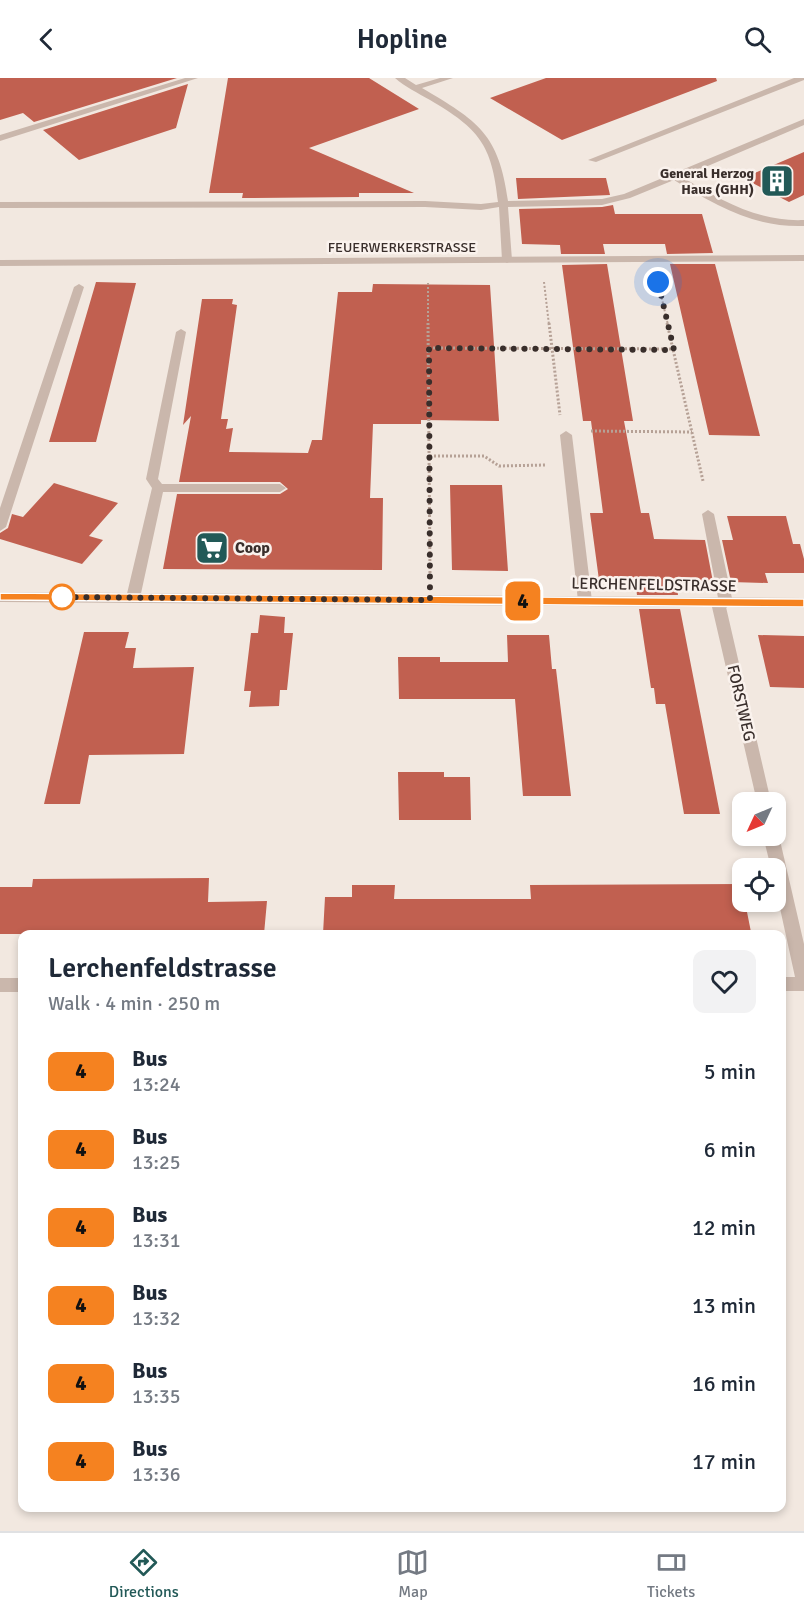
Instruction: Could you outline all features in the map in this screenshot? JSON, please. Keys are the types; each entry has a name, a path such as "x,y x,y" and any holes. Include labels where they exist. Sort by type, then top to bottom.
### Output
{"street":[{"path":"0,138 194,78"},
{"path":"402,80 414,83 449,78"},
{"path":"593,160 802,78"},
{"path":"414,83 459,116 488,142 496,161 507,260"},
{"path":"0,206 425,204 467,208 501,204 602,202 627,196 804,122"},
{"path":"674,176 740,214 753,219 784,224 804,223"},
{"name":"FEUERWERKERSTRASSE","path":"0,263 804,258"},
{"path":"0,527 79,287"},
{"path":"133,598 158,488 152,479 181,332"},
{"path":"564,433 570,465 585,601"},
{"path":"158,488 280,488"},
{"name":"FORSTWEG","path":"708,514 722,603 762,792"},
{"name":"LERCHENFELDSTRASSE","path":"0,597 804,603"},
{"path":"773,846 804,982 786,984"},
{"path":"0,985 18,985"}],"path":[{"path":"653,259 703,480"},
{"path":"542,260 564,433 692,432"},
{"path":"428,261 430,600"},
{"path":"429,348 674,350"},
{"path":"430,456 484,456 499,466 570,465"}],"building":[{"path":"0,78 177,78 34,122 23,113 0,120"},
{"path":"228,78 369,78 419,109 309,148 414,193 359,193 359,197 242,198 243,193 209,193"},
{"path":"546,78 716,78 717,81 562,140 490,98"},
{"path":"188,84 176,128 79,160 43,130"},
{"name":"General Herzog Haus (GHH)","path":"804,152 804,195 789,202 743,178"},
{"path":"516,178 606,178 610,195 518,199"},
{"path":"613,205 615,214 702,214 713,253 667,254 665,244 603,244 605,254 561,254 560,245 522,244 519,209"},
{"path":"607,264 633,421 624,421 641,513 649,513 654,539 705,540 713,582 676,582 678,595 637,595 635,581 599,580 590,513 603,513 591,421 583,421 562,265"},
{"path":"670,264 715,264 760,436 709,435"},
{"path":"96,282 136,283 96,442 49,442"},
{"path":"373,284 490,285 499,421 421,420 421,424 373,424 370,498 383,498 382,570 163,569 177,494 280,494 288,489 280,482 179,482 191,416 183,425 202,299 233,299 232,304 237,305 221,419 228,419 226,429 233,428 229,452 308,453 312,440 322,440 338,292 372,292"},
{"path":"54,483 118,503 89,536 103,540 82,564 0,539 0,533 8,528 12,514 23,517"},
{"path":"450,485 502,485 508,571 452,570"},
{"path":"727,516 786,516 793,544 800,544 804,559 804,573 765,573 768,583 731,582 722,540 733,540"},
{"path":"639,609 680,609 720,814 684,814 665,704 656,704 654,688 651,688"},
{"path":"260,615 285,617 284,633 293,633 287,690 280,690 279,706 249,707 251,691 244,691 251,633 258,633"},
{"path":"84,632 129,632 125,648 136,648 133,668 194,667 184,754 89,755 80,804 44,804"},
{"path":"507,635 549,635 552,669 556,669 571,796 523,796 515,699 399,699 398,657 440,657 440,662 508,662"},
{"path":"758,635 804,636 804,688 770,687"},
{"path":"398,772 444,772 444,777 470,777 471,820 399,820"},
{"path":"209,878 208,902 267,901 264,930 18,930 18,934 0,934 0,887 32,887 33,879"},
{"path":"732,884 732,912 747,912 751,930 323,930 325,897 352,897 352,885 395,885 394,899 531,899 530,885"}],"bus line":[{"name":"4","path":"0,597 804,603"}],"place":[{"name":"General Herzog Haus (GHH)","path":"777,181"},
{"name":"Coop","path":"212,548"}],"route":[{"path":"62,597 58,597 430,600 429,348 674,350 658,282"}]}
